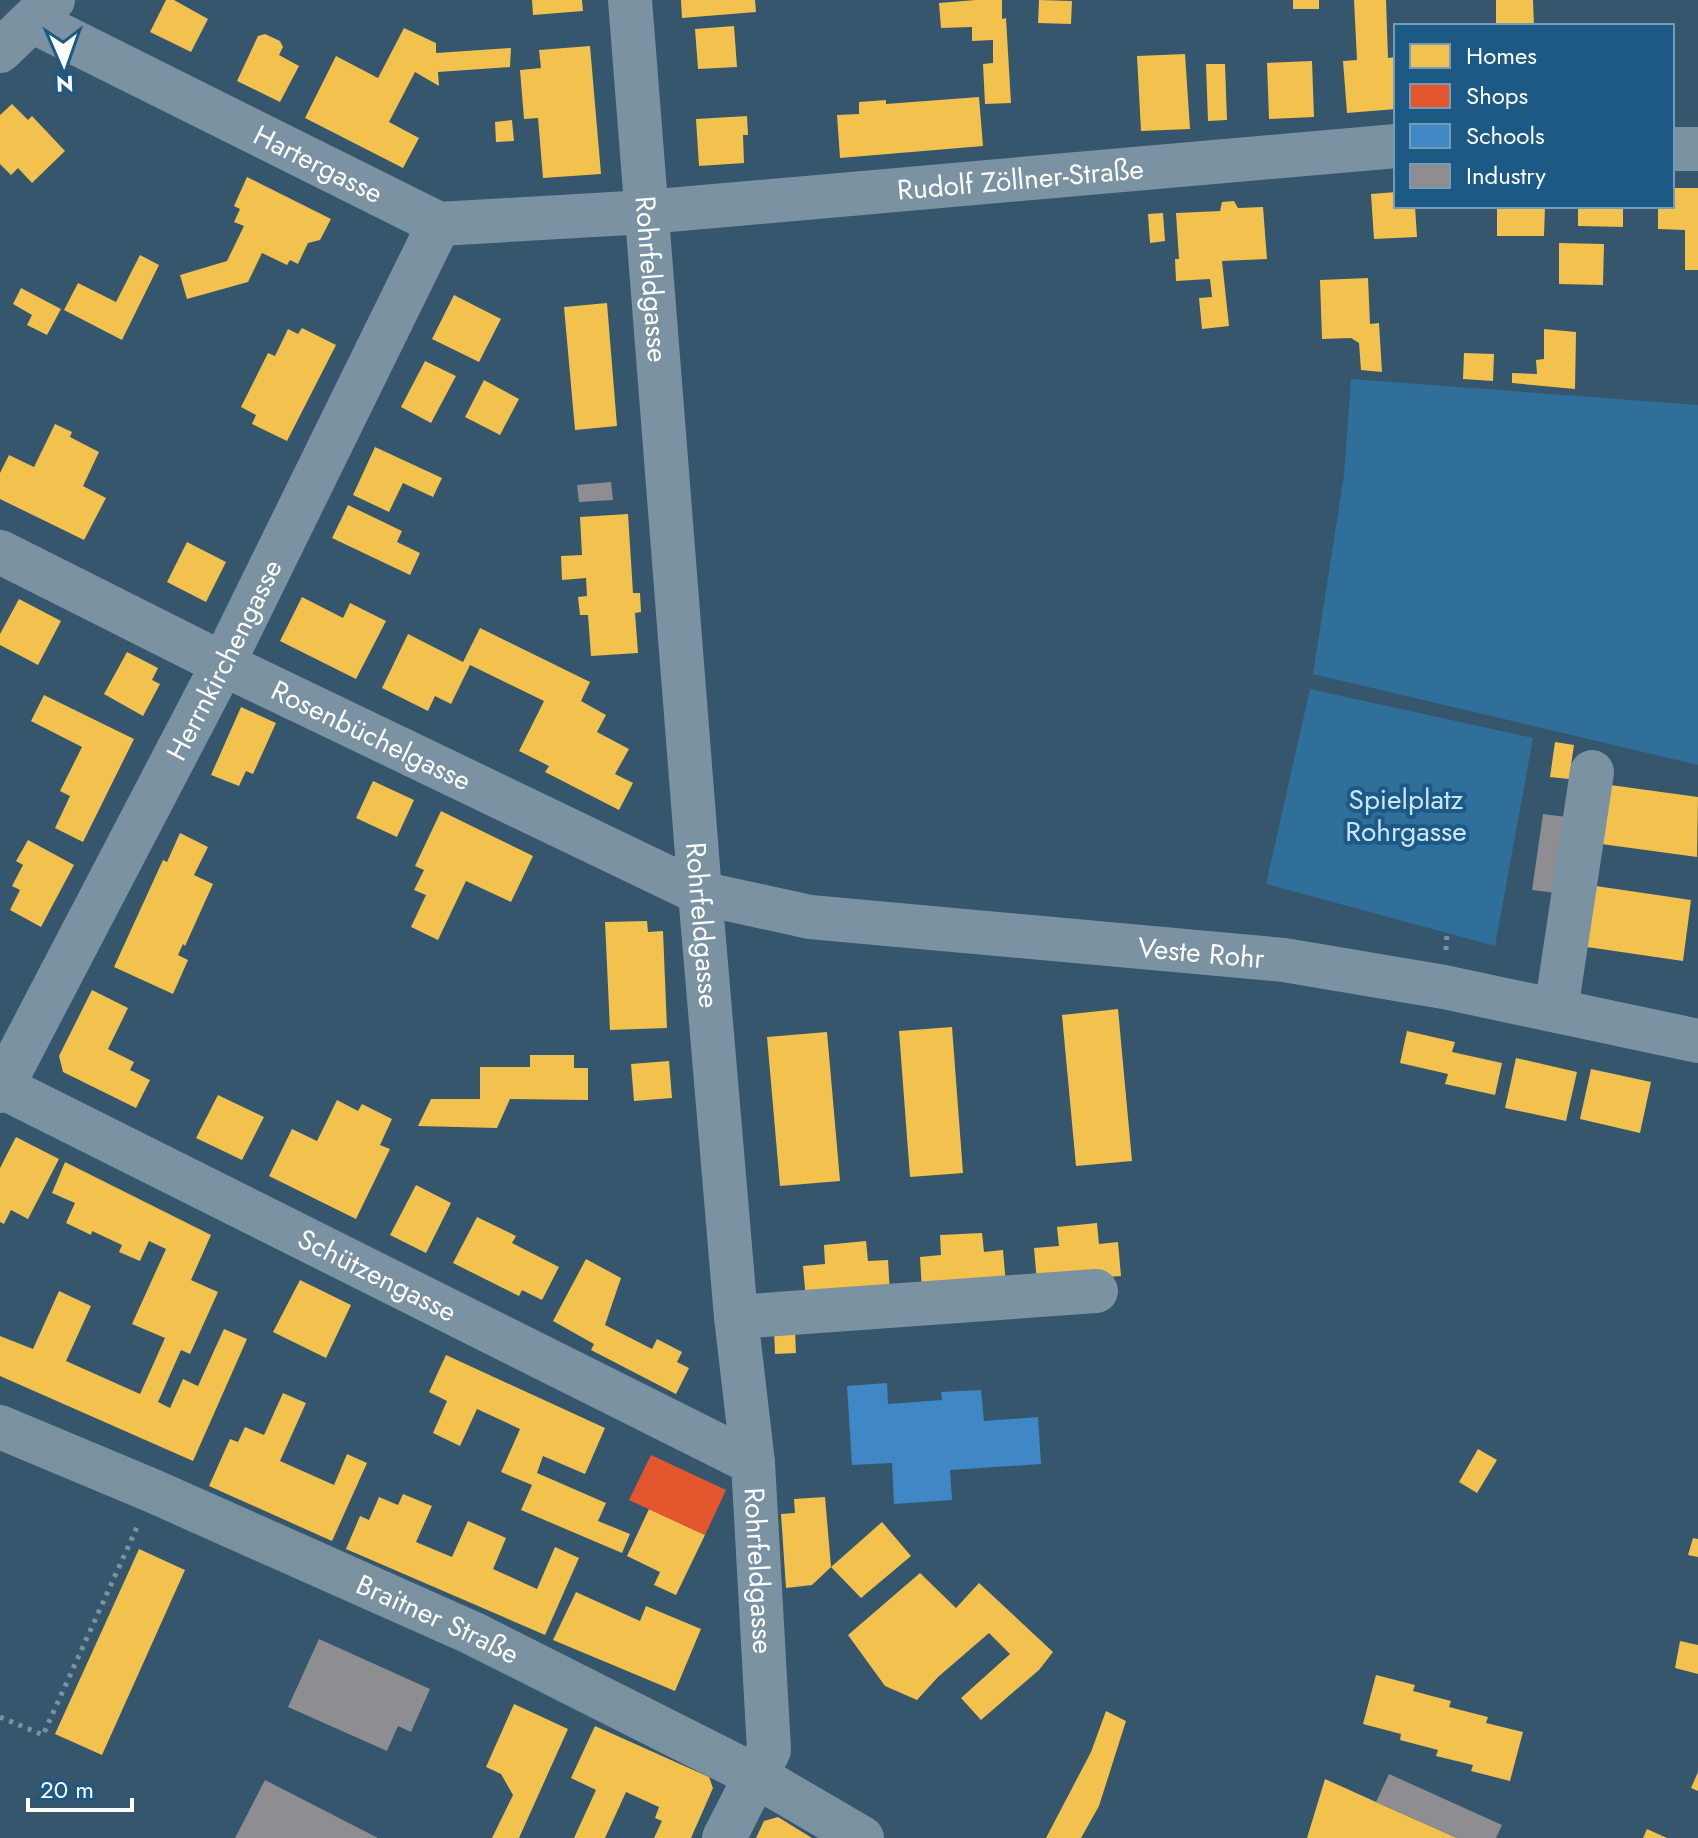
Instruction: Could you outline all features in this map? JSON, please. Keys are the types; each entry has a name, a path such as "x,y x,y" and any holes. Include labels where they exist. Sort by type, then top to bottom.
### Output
{"main road":[{"name":"Braitner Straße","path":"0,1427 153,1491 472,1633 756,1776 862,1838"}],"street":[{"name":"Rohrfeldgasse","path":"630,0 700,893 736,1317 753,1463 769,1750 724,1838"},
{"name":"Hartergasse","path":"38,7 439,224 646,212"},
{"path":"0,51 38,7"},
{"name":"Rudolf Zöllner-Straße","path":"646,212 1394,146"},
{"path":"1674,149 1698,149"},
{"name":"Herrnkirchengasse","path":"1,1088 223,664 439,224"},
{"name":"Rosenbüchelgasse","path":"0,552 223,664 700,893"},
{"path":"1556,1010 1592,772"},
{"name":"Veste Rohr","path":"700,893 810,917 1284,960 1444,987 1698,1041"},
{"name":"Schützengasse","path":"1,1088 753,1463"},
{"path":"736,1317 1096,1291"}],"path":[{"path":"0,1717 43,1735 153,1491"}],"green space":[{"path":"1351,379 1698,405 1698,765 1313,674 1344,475"},
{"name":"Spielplatz Rohrgasse","path":"1310,689 1533,738 1495,946 1266,884"}],"building: Homes":[{"path":"166,0 174,0 208,19 191,52 150,32"},
{"path":"532,0 582,0 583,11 533,15"},
{"path":"681,0 755,0 756,12 682,18"},
{"path":"1002,0 1002,19 1006,18 1011,103 985,104 983,64 993,63 993,40 972,41 972,27 941,28 939,3"},
{"path":"1039,0 1072,1 1071,24 1038,23"},
{"path":"1293,0 1319,0 1319,9 1293,9"},
{"path":"1354,0 1386,0 1388,58 1394,57 1394,109 1347,113 1343,61 1357,60"},
{"path":"1496,0 1533,0 1534,24 1496,24"},
{"path":"734,26 737,67 698,69 695,29"},
{"path":"404,28 436,43 436,53 511,48 510,67 438,72 439,86 415,72 389,122 419,138 403,168 305,118 336,56 378,78"},
{"path":"265,34 280,41 283,47 279,55 299,66 280,102 237,81 258,36"},
{"path":"590,46 601,174 543,178 538,118 524,119 520,70 541,68 539,50"},
{"path":"1185,54 1190,129 1141,131 1137,56"},
{"path":"1312,61 1314,117 1269,119 1267,63"},
{"path":"1206,64 1225,64 1227,120 1208,121"},
{"path":"979,97 983,146 840,158 837,115 859,114 859,102 886,100 886,104"},
{"path":"12,104 28,120 32,116 65,151 32,183 18,168 11,175 0,164 0,115"},
{"path":"747,116 748,135 743,135 744,163 699,166 696,119"},
{"path":"512,120 514,141 496,142 495,122"},
{"path":"247,177 331,219 320,240 308,243 298,264 290,260 287,265 262,253 248,282 187,299 180,275 227,261 244,226 234,222 240,209 234,206"},
{"path":"1674,188 1698,188 1698,270 1685,270 1685,230 1658,229 1658,208 1674,208"},
{"path":"1394,192 1394,208 1415,208 1417,237 1374,239 1371,194"},
{"path":"1234,201 1238,208 1263,207 1267,259 1222,261 1229,326 1202,329 1199,298 1212,297 1210,279 1176,281 1175,259 1179,259 1176,213 1220,211 1222,202"},
{"path":"1497,208 1545,208 1544,236 1497,236"},
{"path":"1578,208 1623,208 1623,227 1578,226"},
{"path":"1163,213 1165,241 1150,243 1148,214"},
{"path":"1559,243 1604,244 1603,285 1559,284"},
{"path":"140,255 159,265 122,340 64,310 78,283 116,302"},
{"path":"1368,278 1370,324 1379,323 1382,372 1361,370 1359,343 1351,338 1322,339 1320,280"},
{"path":"21,288 61,309 47,335 27,325 32,315 13,304"},
{"path":"454,295 501,319 479,362 432,339"},
{"path":"607,303 617,426 575,430 564,307"},
{"path":"302,328 336,345 287,441 252,424 256,415 241,407 268,353 275,356 288,329 298,334"},
{"path":"1544,329 1576,332 1575,389 1512,383 1512,373 1537,374 1536,360 1544,359"},
{"path":"1464,353 1494,354 1493,381 1463,379"},
{"path":"425,361 456,376 431,423 401,407"},
{"path":"484,380 519,399 500,435 465,417"},
{"path":"55,424 72,432 70,437 99,452 83,486 106,498 84,540 0,499 0,473 9,455 34,467"},
{"path":"375,447 442,478 433,497 403,483 389,512 353,495"},
{"path":"348,505 402,531 397,542 420,553 410,575 332,538"},
{"path":"628,514 633,593 640,593 641,612 635,613 638,653 591,656 588,615 580,615 578,597 587,596 586,578 562,580 561,556 582,555 580,517"},
{"path":"187,542 226,562 206,602 167,582"},
{"path":"302,597 343,618 350,603 386,621 356,679 280,641"},
{"path":"19,599 61,621 38,665 0,645 0,634"},
{"path":"480,628 590,682 581,701 606,715 597,732 629,749 615,774 633,783 619,810 545,772 549,766 519,751 544,701 470,665 451,704 435,696 428,711 382,688 408,634 463,662"},
{"path":"127,652 158,668 152,680 160,684 143,716 104,694"},
{"path":"44,695 134,739 83,842 55,828 70,796 60,791 82,747 31,721"},
{"path":"241,707 276,723 253,774 246,771 239,786 211,775"},
{"path":"1555,742 1574,745 1569,779 1550,777"},
{"path":"373,781 414,800 397,837 356,818"},
{"path":"1603,784 1698,797 1697,857 1594,843"},
{"path":"441,811 533,856 511,902 466,881 438,940 411,927 426,895 414,890 424,870 415,866"},
{"path":"180,833 208,847 194,875 213,884 178,955 188,960 173,994 114,967 163,860 167,862"},
{"path":"28,840 74,865 41,927 10,910 20,890 12,886 23,865 16,861"},
{"path":"1589,885 1691,900 1683,961 1580,946"},
{"path":"647,921 648,932 663,931 667,1028 610,1030 605,922"},
{"path":"92,990 128,1008 108,1049 134,1062 130,1070 150,1080 136,1108 63,1072 59,1056"},
{"path":"1118,1009 1132,1161 1076,1166 1062,1015"},
{"path":"952,1027 963,1173 910,1177 899,1031"},
{"path":"1407,1031 1455,1042 1452,1052 1502,1063 1495,1095 1445,1084 1448,1074 1400,1063"},
{"path":"827,1032 840,1181 780,1186 767,1037"},
{"path":"530,1055 574,1055 574,1068 588,1068 588,1100 510,1099 497,1128 418,1126 431,1099 480,1099 480,1067 530,1067"},
{"path":"1516,1058 1577,1072 1566,1121 1505,1108"},
{"path":"669,1061 672,1098 634,1101 631,1064"},
{"path":"1591,1069 1651,1082 1640,1133 1580,1119"},
{"path":"218,1095 264,1117 242,1160 196,1138"},
{"path":"337,1100 358,1111 362,1104 392,1119 380,1145 390,1149 356,1219 269,1176 292,1129 317,1141"},
{"path":"16,1137 59,1159 28,1219 11,1210 4,1224 0,1222 0,1168"},
{"path":"65,1162 211,1235 191,1280 218,1292 190,1354 181,1350 158,1402 170,1408 183,1379 198,1386 224,1329 247,1339 193,1461 0,1376 0,1336 33,1349 59,1291 91,1306 66,1361 140,1394 165,1338 132,1324 166,1249 149,1241 140,1261 119,1252 122,1245 66,1223 75,1203 52,1193"},
{"path":"416,1185 451,1203 426,1253 390,1235"},
{"path":"477,1217 516,1236 512,1243 559,1267 542,1300 522,1290 519,1296 453,1263"},
{"path":"1097,1223 1099,1244 1118,1242 1121,1276 1037,1282 1034,1248 1059,1246 1057,1227"},
{"path":"982,1233 984,1252 1003,1250 1006,1285 922,1290 920,1257 941,1255 940,1235"},
{"path":"866,1241 868,1261 888,1260 890,1294 806,1300 803,1266 825,1264 824,1245"},
{"path":"586,1259 621,1278 605,1325 652,1349 657,1339 682,1352 677,1362 689,1368 676,1394 591,1350 594,1344 553,1321"},
{"path":"300,1280 351,1305 326,1358 273,1332"},
{"path":"774,1330 795,1330 796,1353 775,1354"},
{"path":"446,1355 605,1428 585,1474 543,1456 537,1473 606,1503 598,1521 630,1534 622,1553 521,1510 532,1485 501,1472 520,1429 477,1409 460,1446 433,1433 447,1401 429,1392"},
{"path":"283,1393 306,1403 280,1461 334,1485 347,1454 367,1463 332,1541 209,1486 230,1439 238,1442 245,1427 264,1435"},
{"path":"1478,1449 1497,1460 1477,1493 1459,1482"},
{"path":"403,1494 432,1506 416,1542 452,1557 468,1521 506,1538 493,1569 537,1589 555,1547 579,1558 545,1635 346,1549 360,1516 369,1520 379,1497 398,1505"},
{"path":"825,1497 831,1567 812,1585 786,1588 781,1514 795,1513 794,1499"},
{"path":"649,1509 705,1535 676,1595 654,1585 660,1572 627,1556"},
{"path":"882,1522 911,1556 861,1598 831,1567"},
{"path":"1693,1538 1698,1539 1698,1557 1688,1555"},
{"path":"139,1549 185,1570 102,1755 55,1734"},
{"path":"920,1573 956,1608 979,1583 1053,1652 1039,1670 981,1720 961,1698 1010,1654 989,1633 938,1677 917,1700 885,1686 848,1635"},
{"path":"576,1592 640,1621 646,1606 701,1629 675,1691 553,1640"},
{"path":"1680,1641 1698,1645 1698,1674 1675,1668"},
{"path":"1376,1675 1415,1685 1413,1691 1451,1701 1449,1707 1488,1717 1486,1723 1523,1732 1510,1781 1471,1771 1473,1765 1436,1756 1438,1750 1400,1740 1401,1734 1363,1724"},
{"path":"514,1704 568,1729 519,1838 492,1838 513,1795 501,1774 486,1767"},
{"path":"1106,1711 1126,1721 1099,1806 1081,1838 1046,1838 1091,1752"},
{"path":"595,1726 709,1777 713,1788 691,1838 654,1838 662,1821 655,1818 659,1807 626,1792 605,1838 574,1838 596,1790 571,1778"},
{"path":"1698,1772 1698,1791 1691,1788"},
{"path":"1325,1779 1376,1802 1457,1838 1307,1838"},
{"path":"778,1817 812,1838 756,1838 764,1821"},
{"path":"1647,1829 1667,1838 1643,1838"}],"building: Shops":[{"path":"651,1455 726,1490 705,1535 629,1500"}],"building: Schools":[{"path":"887,1383 888,1404 942,1400 941,1392 981,1390 984,1421 1038,1417 1041,1464 950,1470 952,1500 894,1504 892,1463 852,1465 847,1386"}],"building: Industry":[{"path":"611,482 613,500 579,502 577,485"},
{"path":"1543,814 1567,817 1556,893 1532,890"},
{"path":"319,1639 430,1689 411,1732 398,1726 387,1751 288,1707"},
{"path":"1389,1774 1502,1825 1496,1838 1457,1838 1376,1802"},
{"path":"265,1780 378,1838 235,1838"}]}
